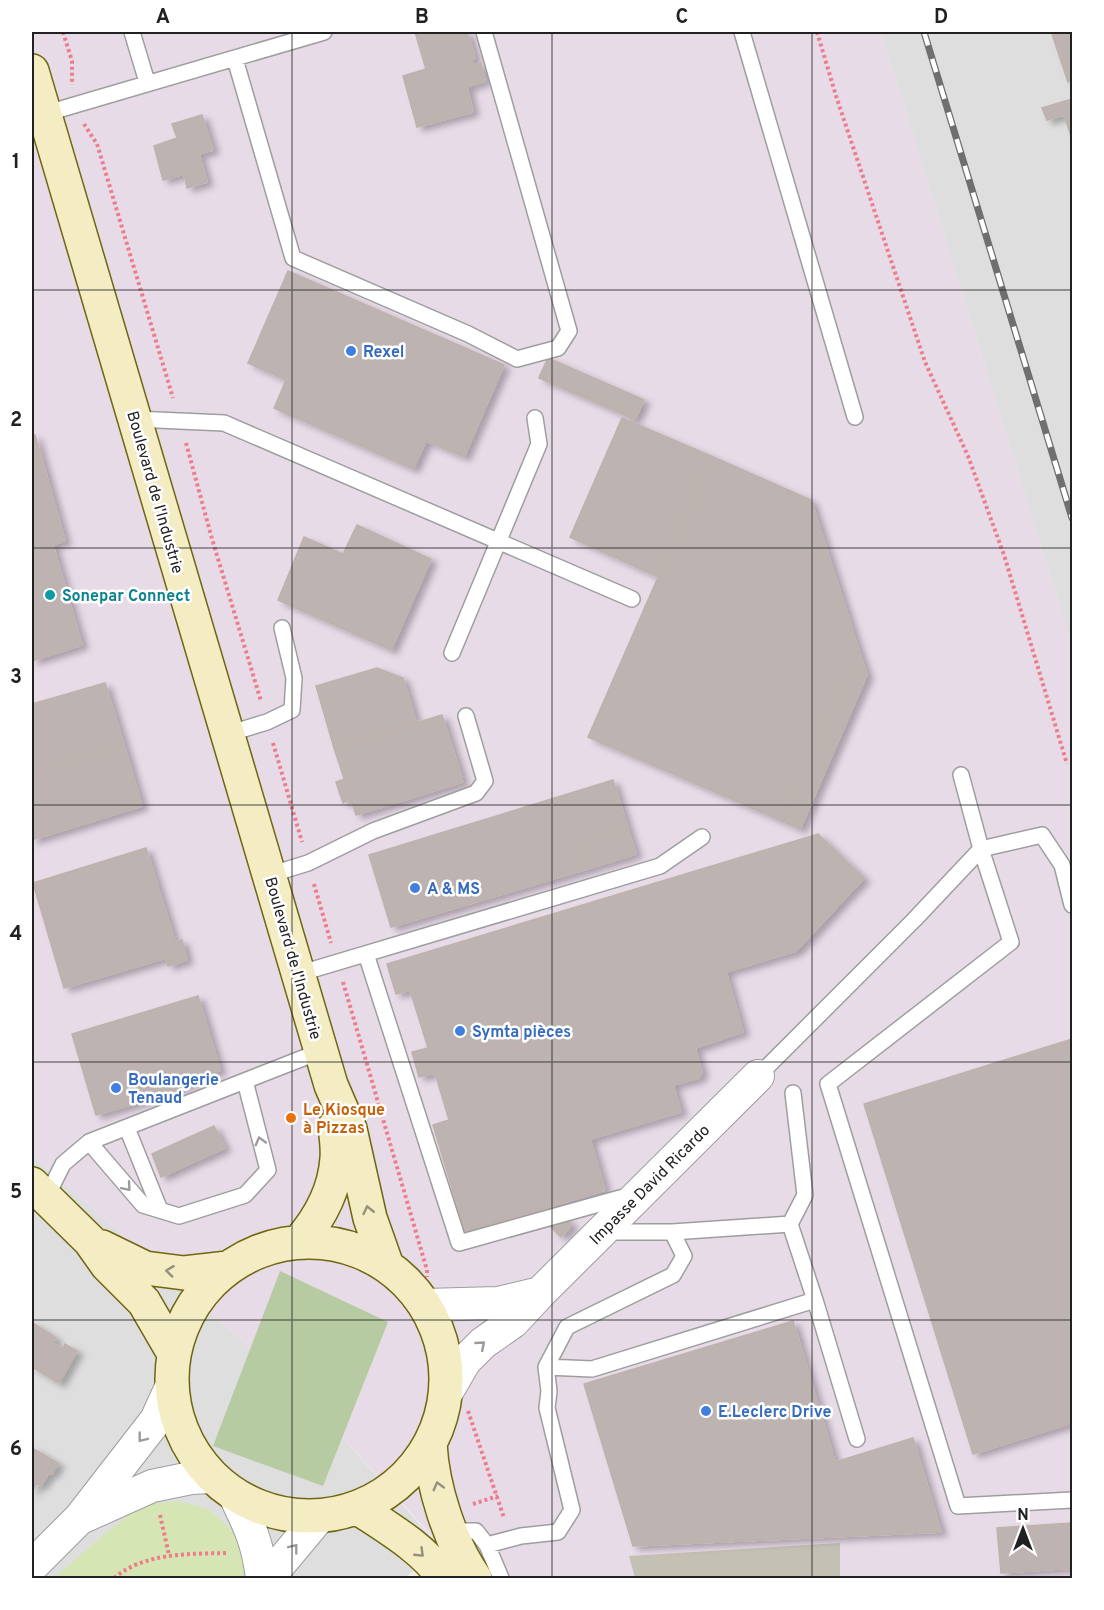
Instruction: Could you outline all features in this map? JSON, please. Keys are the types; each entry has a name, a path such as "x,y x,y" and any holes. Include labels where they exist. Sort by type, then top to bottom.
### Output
{"main road":[{"name":"Boulevard de l'Industrie","path":"36,93 135,419 331,1085 350,1130 370,1218 387,1266"},
{"name":"Boulevard de l'Industrie","path":"299,1242 321,1213 334,1177 337,1158 331,1085"},
{"path":"39,1191 90,1241 107,1265 144,1302 173,1352"},
{"path":"90,1241 145,1268 183,1273 228,1268"},
{"path":"299,1242 345,1246 387,1266 408,1283 425,1305 443,1346 447,1392 438,1430 430,1443 386,1494 358,1508 319,1517 290,1516 261,1509 223,1487 191,1451 177,1420 171,1388 173,1352 184,1320 203,1291 228,1268 262,1250 299,1242"},
{"path":"430,1443 431,1462 451,1536 475,1578"},
{"path":"358,1508 405,1539 444,1578"}],"street":[{"name":"Impasse David Ricardo","path":"447,1392 465,1360 483,1343 513,1322 758,1076"},
{"path":"425,1305 498,1303 540,1293"},
{"path":"32,1566 80,1518 156,1420 171,1388"},
{"path":"80,1518 152,1486 191,1478 223,1487 253,1532 259,1552 262,1578"},
{"path":"268,1578 319,1517"}],"lane":[{"path":"132,32 147,82"},
{"path":"36,93 77,104 324,32"},
{"path":"235,59 293,258 468,334 517,359 558,348 569,332 484,32"},
{"path":"742,32 855,417"},
{"path":"452,653 539,444 535,418"},
{"path":"135,419 224,423 632,599"},
{"path":"227,734 267,722 292,710 294,678 282,628"},
{"path":"269,875 308,864 373,831 476,793 485,781 466,716"},
{"path":"961,775 981,849 1011,942 828,1084 958,1506 1072,1500"},
{"path":"758,1076 914,920 981,849 1042,835 1062,865 1072,905"},
{"path":"298,974 660,866 702,837"},
{"path":"366,954 459,1243 642,1191"},
{"path":"39,1191 63,1164 89,1142 321,1051"},
{"path":"89,1142 142,1205 179,1216 245,1195 268,1170 245,1081"},
{"path":"793,1093 805,1195 790,1224 857,1439"},
{"path":"127,1128 160,1210"},
{"path":"602,1232 672,1232 790,1224"},
{"path":"487,1545 558,1532 572,1510 547,1408 549,1391 546,1367 567,1328 673,1275 684,1256 672,1232"},
{"path":"546,1367 591,1369 815,1300"},
{"path":"451,1536 460,1531 476,1531 487,1545 501,1578"}],"path":[{"path":"63,32 72,61 71,82 77,104 85,128 97,144 427,1270 425,1305"},
{"path":"817,32 837,99 925,362 968,456 1004,555 1067,764"},
{"path":"447,1392 464,1399 498,1496 510,1539"},
{"path":"114,1578 131,1568 169,1555 159,1511"}],"shaded area":[{"path":"32,32 881,32 1072,645 1072,1578 470,1578 305,1396 32,1155"},
{"path":"881,32 1072,32 1072,645"},
{"path":"32,1155 305,1396 442,1549 404,1578 32,1578"},
{"path":"840,1543 840,1578 635,1578 629,1556"}],"green space":[{"path":"280,1271 388,1322 323,1486 213,1446"},
{"path":"178,1501 208,1509 239,1537 248,1578 54,1578 107,1532 143,1505"}],"building":[{"path":"415,32 467,32 475,58 472,60 474,65 481,63 485,81 467,87 473,112 417,127 403,76 426,69"},
{"path":"1072,32 1072,80 1068,82 1052,34"},
{"path":"1072,99 1072,139 1064,115 1047,120 1042,108"},
{"path":"202,115 213,150 199,154 207,182 187,188 184,174 163,180 154,146 177,138 172,124"},
{"path":"288,271 504,365 464,457 426,441 413,469 274,408 286,380 248,363"},
{"path":"548,358 644,400 636,417 540,375"},
{"path":"540,375 636,417 634,419 539,378"},
{"path":"622,418 711,456 658,577 570,537"},
{"name":"Sonepar Connect","path":"35,435 65,541 53,545 82,645 32,661 32,436"},
{"path":"711,456 811,500 859,651 784,822 588,737"},
{"path":"357,525 431,559 391,650 278,600 304,537 343,554"},
{"path":"859,651 867,675 800,829 784,822"},
{"path":"377,668 403,678 416,722 420,721 334,748 316,686"},
{"path":"105,683 124,745 32,773 32,704"},
{"path":"442,715 463,782 356,815 334,748"},
{"path":"124,745 142,806 32,840 32,773"},
{"path":"345,779 351,799 343,803 336,782"},
{"path":"613,780 628,829 580,844 587,869 391,927 369,855"},
{"path":"628,829 636,854 587,869 580,844"},
{"path":"818,834 864,878 796,951 726,972 743,1032 695,1048 702,1072 699,1078 673,1085 681,1112 590,1139 605,1190 465,1232 433,1125 449,1120 435,1073 419,1077 412,1052 428,1048 410,990 396,994 387,964"},
{"path":"146,848 175,942 182,940 187,960 168,966 166,958 64,988 33,883"},
{"path":"198,996 220,1070 164,1095 96,1115 72,1034"},
{"path":"1072,1039 1072,1423 973,1454 864,1104"},
{"path":"214,1126 225,1148 161,1177 152,1154"},
{"path":"562,1215 572,1225 561,1237 551,1227"},
{"name":"E.Leclerc Drive","path":"793,1321 835,1462 913,1438 941,1532 633,1546 584,1384"},
{"path":"32,1322 56,1338 53,1343 63,1349 65,1344 77,1351 59,1383 32,1367"},
{"path":"32,1448 58,1463 52,1474 49,1473 41,1486 37,1483 32,1492"},
{"path":"1072,1523 1072,1568 1001,1573 997,1528"}],"railway":[{"path":"924,32 1072,518"}],"place":[{"name":"Rexel","path":"351,351"},
{"name":"Sonepar Connect","path":"50,595"},
{"name":"A & MS","path":"415,888"},
{"name":"Symta pièces","path":"460,1031"},
{"name":"Boulangerie Tenaud","path":"116,1088"},
{"name":"Le Kiosque à Pizzas","path":"291,1118"},
{"name":"E.Leclerc Drive","path":"706,1411"}]}
